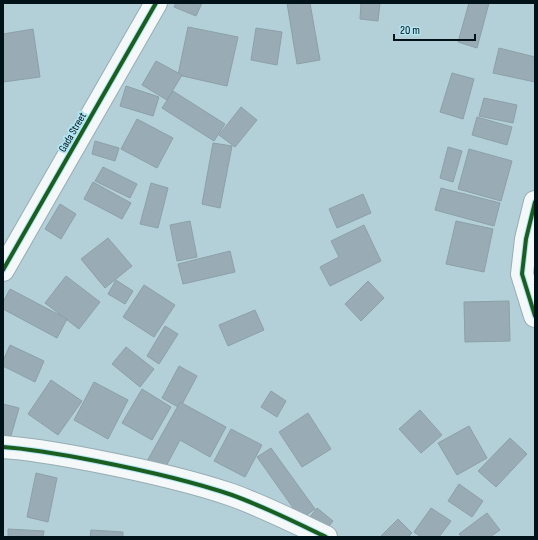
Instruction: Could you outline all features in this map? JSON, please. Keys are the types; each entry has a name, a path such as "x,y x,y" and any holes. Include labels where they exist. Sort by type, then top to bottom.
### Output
{"street":[{"name":"Gada Street","path":"3,270 156,3"},
{"path":"535,202 526,239 522,274 535,316"},
{"path":"3,447 20,448 81,458 137,469 193,483 278,514 326,537"}],"building":[{"path":"176,3 202,3 196,16 174,7"},
{"path":"287,3 310,3 320,60 297,64"},
{"path":"361,3 380,3 378,21 360,19"},
{"path":"469,3 489,3 477,48 458,42"},
{"path":"188,27 238,37 227,86 178,75"},
{"path":"256,28 282,32 277,65 251,60"},
{"path":"33,29 40,77 3,82 3,34"},
{"path":"499,48 535,57 535,82 493,73"},
{"path":"156,61 182,75 167,100 142,85"},
{"path":"452,73 474,79 463,119 440,112"},
{"path":"126,86 159,97 153,116 120,106"},
{"path":"173,91 225,124 214,141 162,108"},
{"path":"484,98 517,105 513,123 479,116"},
{"path":"241,107 257,120 235,147 219,135"},
{"path":"477,117 512,127 507,145 472,135"},
{"path":"137,119 173,138 157,168 121,149"},
{"path":"95,141 119,148 115,161 92,154"},
{"path":"213,143 232,146 220,208 202,204"},
{"path":"448,147 462,151 453,182 440,178"},
{"path":"469,149 512,161 501,201 458,189"},
{"path":"103,167 137,184 130,198 95,181"},
{"path":"93,182 131,203 122,219 84,199"},
{"path":"151,183 168,188 158,228 140,224"},
{"path":"441,188 500,203 494,226 435,210"},
{"path":"363,194 371,213 337,228 329,209"},
{"path":"60,204 76,214 61,239 45,229"},
{"path":"190,221 197,257 177,261 170,225"},
{"path":"456,221 493,229 484,272 446,264"},
{"path":"364,225 381,261 330,286 320,267 339,257 331,241"},
{"path":"108,238 132,266 105,288 81,259"},
{"path":"230,251 235,272 183,284 178,264"},
{"path":"66,276 100,302 79,329 45,303"},
{"path":"116,280 133,291 125,304 108,294"},
{"path":"368,281 384,298 361,321 345,304"},
{"path":"144,285 175,305 154,337 123,317"},
{"path":"10,289 67,319 57,338 3,309 3,302"},
{"path":"509,301 510,341 465,342 464,302"},
{"path":"255,310 264,330 228,346 219,325"},
{"path":"165,326 178,334 159,364 147,356"},
{"path":"10,345 44,361 35,382 3,366 3,361"},
{"path":"126,347 154,369 140,387 112,364"},
{"path":"179,366 197,376 180,408 162,398"},
{"path":"51,380 82,401 58,435 28,414"},
{"path":"94,382 128,400 108,439 74,420"},
{"path":"142,389 171,407 152,440 122,423"},
{"path":"271,391 286,401 277,417 261,407"},
{"path":"180,402 226,427 210,457 180,440 163,472 146,463"},
{"path":"3,404 19,408 8,446 3,445"},
{"path":"420,410 442,435 421,453 399,429"},
{"path":"308,413 331,449 302,467 279,432"},
{"path":"469,426 487,458 457,475 438,443"},
{"path":"231,429 262,445 245,477 214,461"},
{"path":"510,438 527,454 496,487 478,471"},
{"path":"271,448 315,509 301,519 257,457"},
{"path":"36,473 57,478 48,522 27,517"},
{"path":"459,484 483,501 472,517 448,501"},
{"path":"317,508 333,521 322,535 306,522"},
{"path":"431,508 451,521 439,537 421,537 414,532"},
{"path":"487,513 500,530 490,537 462,537 459,534"},
{"path":"398,519 412,533 408,537 380,537"},
{"path":"8,529 44,531 43,537 8,537"},
{"path":"91,530 123,532 123,537 90,537"}],"cycle path":[{"path":"3,270 156,3"},
{"path":"535,202 526,239 522,274 535,316"},
{"path":"3,447 84,459 182,480 232,495 280,515 326,537"}]}
